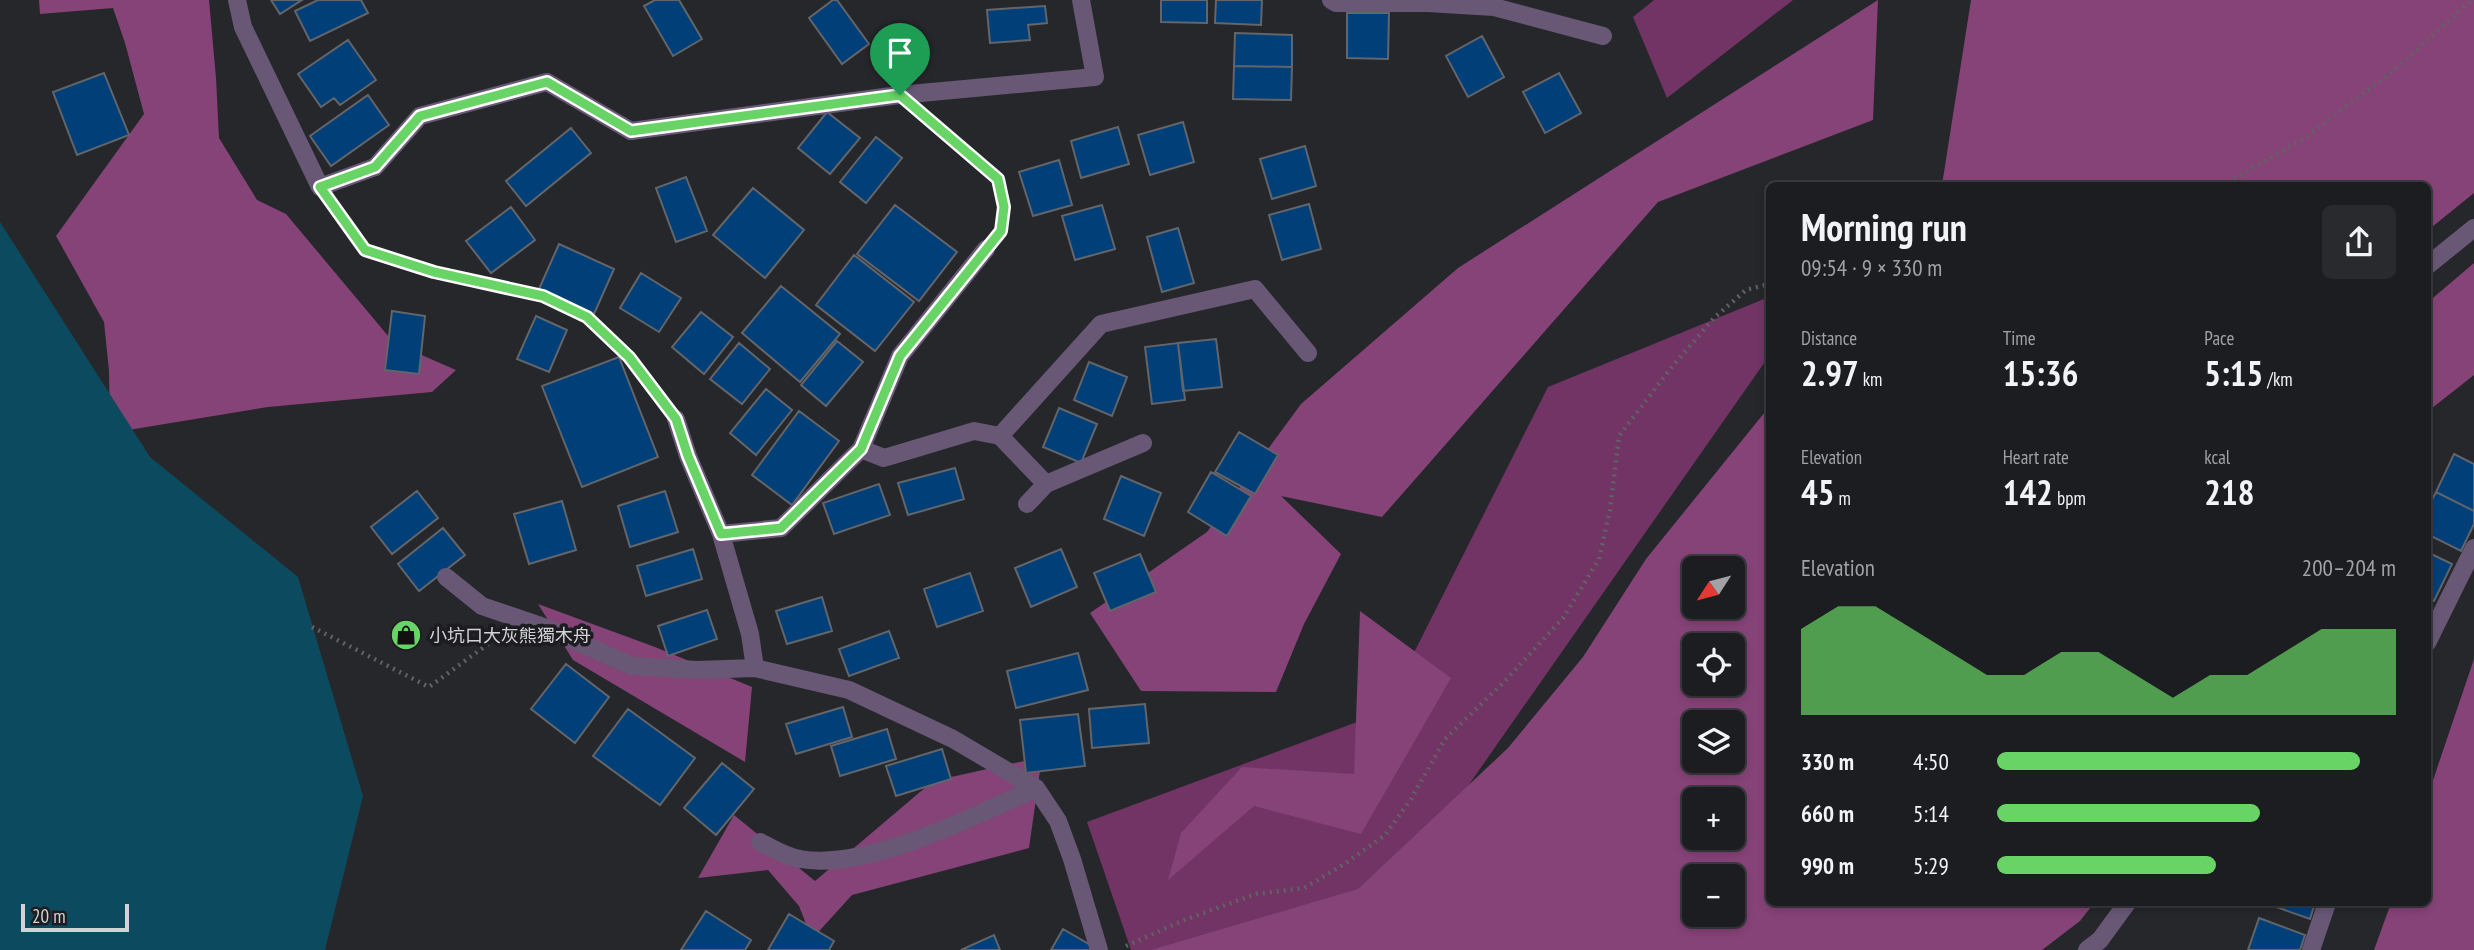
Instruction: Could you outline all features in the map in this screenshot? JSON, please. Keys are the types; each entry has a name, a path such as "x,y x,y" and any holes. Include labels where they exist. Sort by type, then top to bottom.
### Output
{"street":[{"path":"237,0 243,27 320,187 375,167 420,116 547,82 631,131 900,95 1095,77 1081,0"},
{"path":"1331,0 1336,3 1428,3 1494,8 1603,36"},
{"path":"2431,263 2474,228"},
{"path":"721,534 781,528 861,449 900,356 986,249"},
{"path":"1000,436 1101,324 1255,289 1308,353"},
{"path":"676,419 688,456 721,534 750,634 755,668"},
{"path":"861,449 884,458 974,431 1000,436 1045,484"},
{"path":"1027,504 1045,484 1143,443"},
{"path":"2431,635 2474,548"},
{"path":"446,577 482,606 521,619 632,666 696,670 755,668 849,690 953,739 1036,788 1058,821 1099,950"},
{"path":"760,842 798,859 845,860 904,843 952,825 1036,788"},
{"path":"2087,950 2100,940 2125,906"},
{"path":"2311,950 2326,906"}],"path":[{"path":"2229,182 2305,138 2398,67 2472,0"},
{"path":"900,95 998,179 1004,207 1001,231 986,249"},
{"path":"320,187 365,250 434,272 543,296 587,317 629,357 676,419"},
{"path":"1115,950 1184,920 1256,894 1304,888 1385,835 1411,799 1446,739 1563,618 1599,559 1610,510 1619,436 1671,368 1714,318 1746,290 1766,285"},
{"path":"312,627 429,687 521,619"}],"shaded area":[{"path":"39,0 209,0 219,138 257,200 286,214 394,343 456,370 432,392 268,407 110,433 109,371 104,322 56,236 144,114 113,8 40,14"},
{"path":"1654,0 1793,0 1667,98 1633,17"},
{"path":"1878,0 1873,120 1658,202 1382,517 1281,496 1341,554 1304,624 1276,692 1141,691 1090,613 1207,532 1301,404 1458,268"},
{"path":"1971,0 2474,0 2474,193 2431,228 2431,182 1942,182"},
{"path":"2474,263 2474,375 2431,409 2431,300"},
{"path":"1766,298 1766,360 1379,913 1225,950 1131,950 1087,822 1384,712 1548,387"},
{"path":"1766,411 1766,906 2092,906 2080,921 2042,950 1151,950 1358,889 1508,748 1583,657 1646,559"},
{"path":"538,604 655,647 752,687 745,762 573,660"},
{"path":"1360,611 1451,678 1361,834 1254,806 1168,880 1181,833 1242,767 1354,774"},
{"path":"2474,659 2474,950 2374,950 2390,906 2431,906 2431,786"},
{"path":"1042,757 1029,848 852,895 812,939 799,906 768,870 698,878 734,815 815,881 933,781"}],"water":[{"path":"0,222 150,457 298,577 363,796 325,950 0,950"}],"building":[{"path":"271,0 302,0 280,14"},
{"path":"318,0 361,0 368,13 310,41 295,11"},
{"path":"655,0 679,0 702,39 673,56 644,6"},
{"path":"833,0 837,0 869,44 842,64 809,18"},
{"path":"1161,0 1207,0 1207,23 1161,22"},
{"path":"1216,0 1262,0 1261,25 1215,23"},
{"path":"1045,6 1047,23 1028,25 1030,40 990,43 987,10"},
{"path":"1347,13 1389,13 1388,59 1347,58"},
{"path":"1235,33 1292,35 1292,67 1234,66"},
{"path":"1482,36 1504,77 1468,97 1446,56"},
{"path":"348,40 376,80 340,105 334,98 321,107 298,74"},
{"path":"1234,66 1292,67 1291,100 1233,99"},
{"path":"104,73 129,135 77,155 53,92"},
{"path":"1559,73 1581,113 1545,133 1523,92"},
{"path":"368,95 389,125 331,166 310,136"},
{"path":"827,112 860,138 830,174 798,148"},
{"path":"1183,122 1194,162 1150,175 1138,135"},
{"path":"1118,127 1129,164 1081,178 1071,141"},
{"path":"571,128 591,153 526,206 506,181"},
{"path":"876,137 902,158 866,203 840,182"},
{"path":"1305,146 1316,186 1272,199 1260,159"},
{"path":"1059,160 1072,205 1033,216 1019,172"},
{"path":"686,177 707,231 676,242 656,188"},
{"path":"753,188 804,230 765,278 713,235"},
{"path":"1309,204 1321,249 1282,260 1269,215"},
{"path":"895,205 957,252 919,301 857,254"},
{"path":"1102,205 1115,249 1075,260 1062,216"},
{"path":"511,207 535,240 491,273 466,241"},
{"path":"1178,228 1194,283 1162,292 1147,237"},
{"path":"559,244 614,269 594,314 539,289"},
{"path":"854,255 914,302 875,351 816,305"},
{"path":"641,273 681,298 659,332 620,308"},
{"path":"781,286 840,334 800,382 742,333"},
{"path":"392,311 425,316 419,374 385,370"},
{"path":"701,312 733,337 704,374 672,347"},
{"path":"536,316 567,330 549,372 517,359"},
{"path":"1216,339 1222,387 1183,391 1178,343"},
{"path":"837,341 863,362 826,406 801,385"},
{"path":"739,343 770,369 742,404 710,379"},
{"path":"1178,343 1185,400 1152,404 1145,347"},
{"path":"619,357 658,457 582,487 542,386"},
{"path":"1089,362 1127,377 1112,416 1074,400"},
{"path":"766,389 792,410 756,455 730,433"},
{"path":"1059,408 1097,424 1081,463 1043,447"},
{"path":"799,411 839,441 792,505 752,475"},
{"path":"1239,432 1278,455 1255,494 1215,472"},
{"path":"2454,454 2474,464 2474,511 2436,492"},
{"path":"955,468 964,499 908,515 898,483"},
{"path":"1211,472 1251,496 1227,536 1188,512"},
{"path":"1121,476 1161,493 1144,536 1104,519"},
{"path":"879,484 890,515 834,534 823,503"},
{"path":"417,491 438,518 392,554 371,527"},
{"path":"665,491 678,532 630,547 618,506"},
{"path":"2436,492 2474,511 2474,524 2461,551 2431,536 2431,501"},
{"path":"562,501 576,550 529,564 514,514"},
{"path":"443,528 465,555 419,591 398,564"},
{"path":"693,549 702,579 646,596 637,566"},
{"path":"1061,549 1077,587 1031,607 1015,568"},
{"path":"1140,554 1156,592 1110,611 1094,573"},
{"path":"2431,554 2452,564 2434,601 2431,600"},
{"path":"970,573 983,611 937,627 924,589"},
{"path":"822,597 832,631 787,644 776,611"},
{"path":"707,610 717,639 668,656 658,626"},
{"path":"889,631 899,658 849,676 839,649"},
{"path":"1078,653 1088,690 1016,708 1007,671"},
{"path":"566,664 609,697 575,743 531,709"},
{"path":"1145,704 1149,743 1092,748 1089,709"},
{"path":"843,707 852,737 796,754 786,724"},
{"path":"628,709 695,758 660,805 593,756"},
{"path":"1078,714 1085,766 1026,773 1020,720"},
{"path":"887,729 896,759 840,776 831,746"},
{"path":"942,749 951,779 896,796 886,766"},
{"path":"722,763 754,789 716,835 684,808"},
{"path":"2273,906 2314,906 2310,919"},
{"path":"706,911 751,940 745,950 681,950"},
{"path":"789,914 834,941 829,950 768,950"},
{"path":"2259,918 2305,935 2300,950 2248,950"},
{"path":"1063,929 1092,946 1090,950 1051,950"},
{"path":"994,935 1000,950 961,950"}],"place":[{"name":"小坑口大灰熊獨木舟","path":"406,635"}],"route":[{"path":"547,82 631,131 900,95 998,179 1004,207 1001,231 900,356 861,449 781,528 721,534 688,456 676,419 629,357 587,317 543,296 434,272 365,250 320,187 375,167 420,116 547,82"}]}
